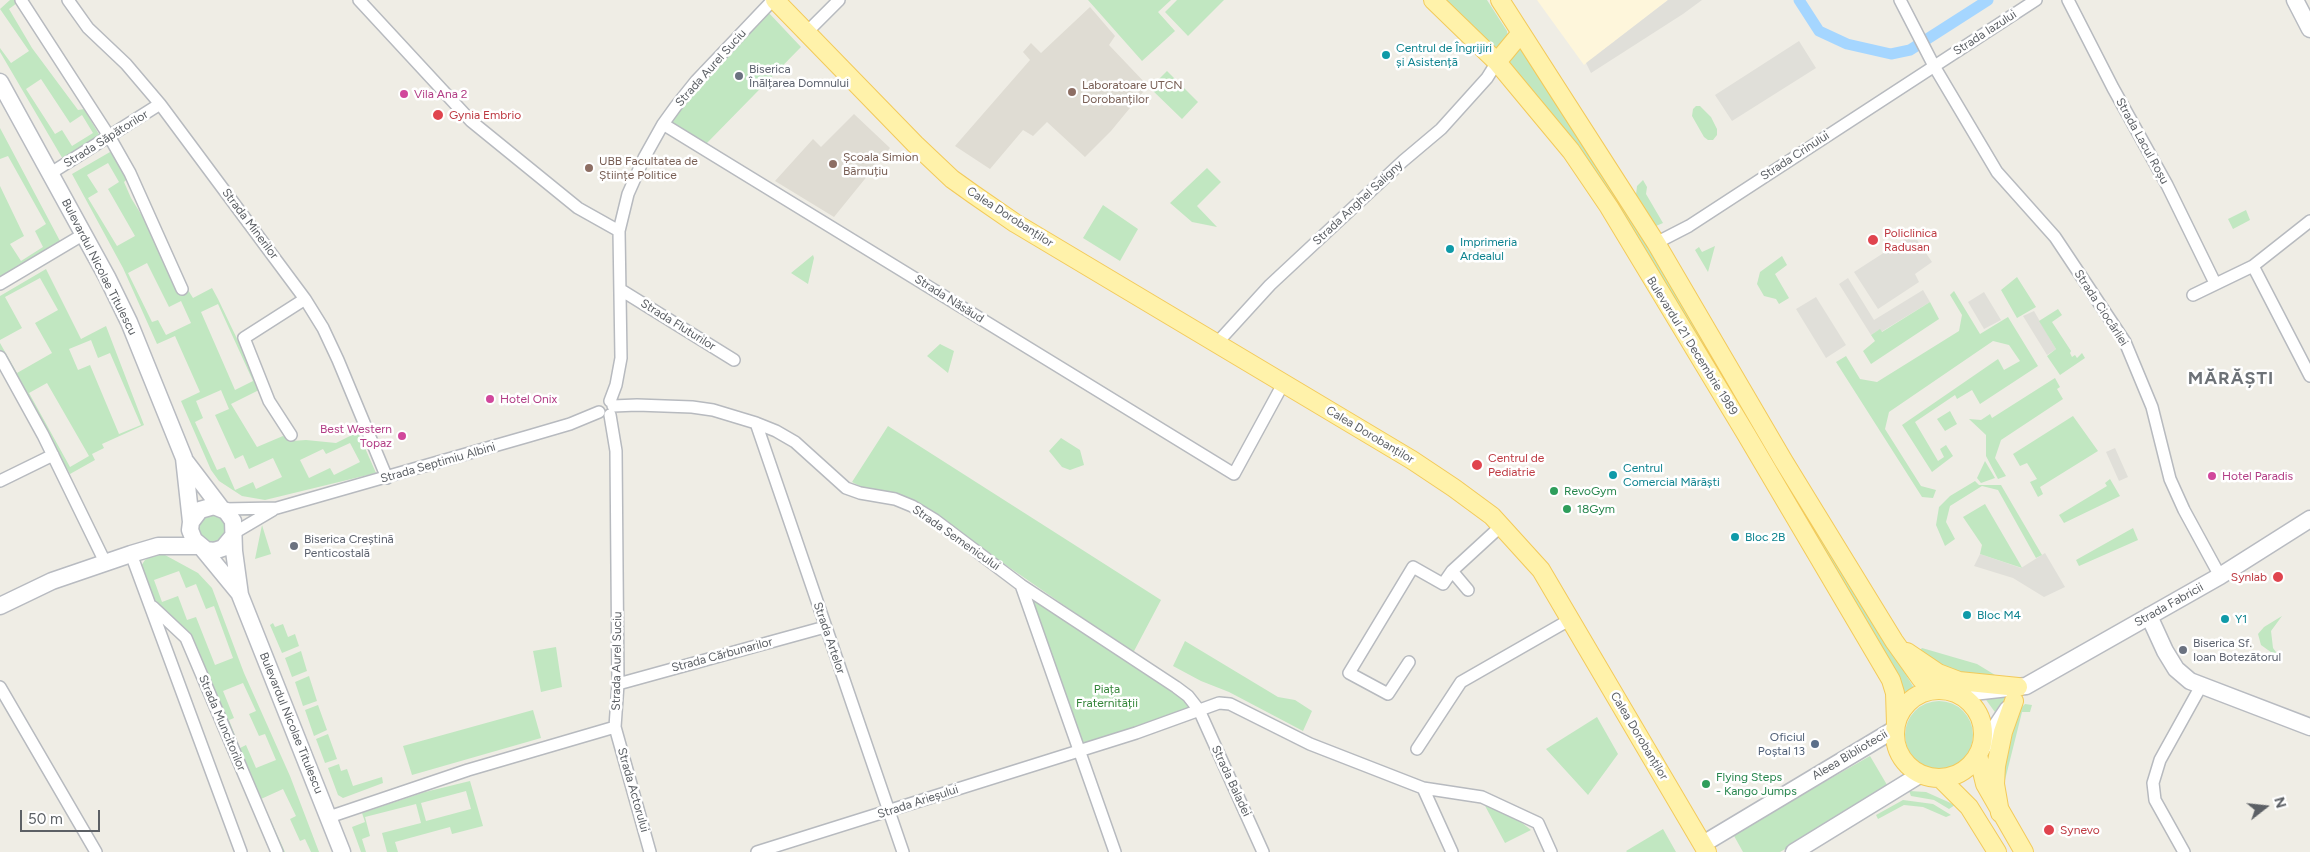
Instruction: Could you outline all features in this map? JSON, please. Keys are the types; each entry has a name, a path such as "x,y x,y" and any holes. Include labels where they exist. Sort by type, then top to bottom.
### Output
{"main road":[{"name":"Calea Dorobanților","path":"774,0 915,144 960,185 1015,223 1217,343 1454,488 1501,526 1541,570 1705,848"},
{"name":"Bulevardul 21 Decembrie 1989","path":"1433,0 1497,62 1571,151 1598,189 1746,434 1891,680 1895,693 1896,726"},
{"name":"Bulevardul 21 Decembrie 1989","path":"1500,0 1656,243 1783,460 1894,641 1921,679 1943,691"},
{"path":"2295,0 2310,29"},
{"path":"1497,62 1521,33"},
{"name":"Bulevardul Nicolae Titulescu","path":"0,82 84,234 129,322 184,458 222,508"},
{"name":"Bulevardul Nicolae Titulescu","path":"184,458 191,524"},
{"path":"158,546 200,547 219,550 226,546 234,535 233,520 222,508 214,506 203,508 194,516 191,524 192,537 200,547"},
{"name":"Strada Fabricii","path":"1979,753 2019,691 2220,576 2310,520"},
{"path":"0,606 52,581 158,546 191,524"},
{"name":"Bulevardul Nicolae Titulescu","path":"234,535 240,595 342,852"},
{"name":"Bulevardul Nicolae Titulescu","path":"200,547 240,595"},
{"path":"2148,616 2176,669 2190,681 2310,727"},
{"path":"1894,641 1938,674 1959,681 2019,691 2003,732 1996,766 1995,784 2000,813"},
{"path":"1943,691 1968,701 1980,719 1983,740 1979,753 1973,763 1959,774 1941,778 1921,774 1912,769 1899,753 1895,738 1896,726 1904,707 1911,700 1919,695 1943,691"},
{"name":"Strada Fabricii","path":"1943,691 2019,691"},
{"name":"Aleea Bibliotecii","path":"1705,848 1896,726"},
{"path":"1979,753 1985,784 2024,852"},
{"path":"1794,852 1921,774"},
{"path":"1941,778 1969,807 1997,852"}],"street":[{"path":"21,0 109,136 130,173 182,289"},
{"name":"Strada Minerilor","path":"68,0 88,28 126,64 160,104 305,299 323,328 338,360 387,478"},
{"path":"360,0 471,121 583,212 619,231"},
{"name":"Strada Aurel Suciu","path":"329,817 468,770 615,727 618,684 616,451 608,409 616,385 621,358 619,231 628,194 644,158 663,124 696,81 774,0"},
{"path":"807,32 839,0"},
{"name":"Strada Ciocârliei","path":"1900,0 1927,54 1997,172 2055,237 2125,342 2152,407 2170,479 2188,519 2220,576"},
{"name":"Strada Iazului","path":"1934,66 2036,0"},
{"name":"Strada Lacul Roșu","path":"2068,0 2112,88 2167,185 2215,283"},
{"name":"Strada Anghel Saligny","path":"1217,343 1228,328 1289,267 1403,161 1441,129 1487,78 1497,62"},
{"name":"Strada Crinului","path":"1656,243 1689,226 1934,66"},
{"name":"Strada Săpătorilor","path":"51,173 160,104"},
{"name":"Strada Năsăud","path":"663,124 1234,474 1283,384"},
{"path":"2193,295 2253,266 2310,222"},
{"path":"0,284 84,234"},
{"path":"2253,266 2310,376"},
{"name":"Strada Fluturilor","path":"621,290 734,360"},
{"path":"291,435 269,401 244,338 305,299"},
{"path":"2,364 53,455 105,562"},
{"name":"Strada Semenicului","path":"608,409 637,404 692,406 713,410 776,431 795,442 846,488 860,493 895,499 912,506 974,548 1021,585"},
{"name":"Strada Septimiu Albini","path":"222,508 277,508 570,424 608,409"},
{"name":"Strada Artelor","path":"756,424 903,852"},
{"path":"0,481 53,455"},
{"name":"Strada Septimiu Albini","path":"234,535 277,508"},
{"path":"1409,662 1388,694 1349,673 1412,567 1443,584 1452,571 1501,526"},
{"name":"Strada Muncitorilor","path":"131,554 152,606 241,852"},
{"path":"1452,571 1468,590"},
{"path":"1021,585 1176,687 1199,710"},
{"path":"1021,585 1115,852"},
{"name":"Strada Muncitorilor","path":"152,606 186,638 277,852"},
{"path":"1417,749 1461,682 1571,619"},
{"name":"Strada Cărbunarilor","path":"618,684 825,627"},
{"path":"2184,852 2155,800 2153,783 2160,760 2201,686"},
{"path":"0,687 96,852"},
{"path":"1078,750 1136,733 1219,703 1230,704 1310,744 1423,788 1482,797 1538,823 1551,852"},
{"name":"Strada Baladei","path":"1199,710 1263,852"},
{"name":"Strada Actorului","path":"615,727 650,852"},
{"name":"Strada Arieșului","path":"757,852 889,812 1078,750"},
{"path":"1423,788 1452,852"}],"shaded area":[{"path":"1537,0 1668,0 1584,65"},
{"path":"1668,0 1702,0 1591,73 1586,63"},
{"name":"Laboratoare UTCN Dorobanților","path":"1090,7 1115,36 1109,45 1148,86 1111,131 1085,157 1047,122 1033,136 1023,130 990,169 955,146 1030,60 1023,52 1031,43 1041,53"},
{"path":"1799,41 1816,68 1732,121 1715,95"},
{"name":"Școala Simion Bărnuțiu","path":"854,114 890,148 834,217 775,181 813,139 821,147"},
{"path":"1913,234 1932,262 1915,274 1919,282 1878,309 1854,272"},
{"path":"1848,278 1874,320 1923,290 1930,302 1881,332 1879,330 1871,335 1839,284"},
{"path":"1984,292 2001,320 1984,329 1968,302"},
{"path":"1816,297 1846,345 1826,358 1796,309"},
{"path":"2034,311 2056,349 2047,355 2023,316"},
{"path":"2115,448 2128,477 2119,481 2106,452"},
{"path":"2045,553 2065,587 2044,597 2013,578 1974,566 1980,554 2021,568"}],"green space":[{"path":"10,0 15,0 17,3 9,9 32,48 78,110 84,109 100,136 64,161 0,52 0,48 11,63 29,51 0,9","holes":["41,79 70,123 82,115 93,133 72,146 62,130 55,134 26,89"]},
{"path":"1088,0 1171,0 1158,12 1175,31 1142,61"},
{"path":"1177,0 1224,0 1188,36 1165,12"},
{"path":"1443,0 1487,0 1507,31 1508,37 1502,46 1496,49 1491,47"},
{"path":"768,12 801,47 706,144 669,122"},
{"path":"1522,41 1621,200 1914,688 1903,693 1613,205 1504,60"},
{"path":"1167,71 1198,102 1182,119 1150,88"},
{"path":"1696,106 1700,106 1711,117 1717,129 1717,135 1713,140 1708,140 1704,137 1692,116 1693,109"},
{"path":"0,128 60,241 0,278 0,186 24,236 10,244 21,261 43,247 35,231 46,224 8,156 0,159"},
{"path":"110,152 117,157 130,176 124,182 131,198 193,298 212,288 261,389 231,404 257,447 283,436 292,441 306,440 336,443 358,432 376,473 265,500 242,496 219,481 211,470 181,401 200,392 175,336 157,344 123,268 72,174","holes":["108,163 119,182 108,189 135,236 117,246 88,198 98,192 87,175","147,263 169,307 181,301 191,323 166,335 158,320 152,322 128,273","218,304 253,381 235,390 201,312","221,390 229,409 215,415 235,459 243,455 249,469 273,458 282,477 256,489 253,482 235,490 225,467 217,470 195,422 203,418 196,401","350,443 360,462 334,475 330,468 309,478 300,460 323,449 326,454"]},
{"path":"1207,168 1221,182 1197,206 1217,227 1192,222 1170,203"},
{"path":"1643,180 1647,187 1646,194 1663,223 1656,226 1650,222 1636,195 1637,186"},
{"path":"1103,205 1138,229 1120,261 1083,238"},
{"path":"2246,210 2250,220 2233,229 2228,219"},
{"path":"1715,246 1708,272 1695,250 1699,247 1702,252"},
{"path":"813,255 814,258 808,284 791,273"},
{"path":"1782,256 1787,265 1775,274 1789,298 1779,304 1776,299 1764,296 1757,284 1760,272"},
{"path":"46,269 81,339 106,326 144,425 102,444 104,448 92,454 95,460 70,474 0,353 0,343 17,373 52,353 35,323 58,310 40,278 5,297 22,328 0,340 0,296","holes":["91,340 98,358 110,353 141,425 119,434 90,365 78,370 69,349","47,383 89,456 70,467 29,393"]},
{"path":"2017,277 2036,307 2017,318 2001,290"},
{"path":"1954,291 1980,334 2008,317 2038,366 1980,404 1972,390 1957,399 1955,395 1915,422 1938,461 1944,457 1940,449 1946,445 1953,456 1932,472 1902,425 1998,359 2004,370 2020,361 2009,345 1993,341 1889,412 1885,429 1921,486 1936,490 1933,498 1922,497 1836,362 1846,356 1860,379 1877,382 1959,331 1962,315 1950,295"},
{"path":"1930,302 1939,319 1871,364 1863,351 1875,341 1871,335 1880,329 1882,332"},
{"path":"2058,309 2062,315 2052,322 2071,351 2072,357 2075,355 2077,358 2082,353 2085,358 2060,375 2047,356 2056,349 2039,321"},
{"path":"940,344 954,351 948,373 927,356"},
{"path":"2055,378 2060,387 2057,389 2063,399 2001,440 1995,458 2006,476 1998,479 1986,456 1986,435 1969,419 1981,420 1990,414 1992,418"},
{"path":"1950,411 1957,424 1945,431 1937,419"},
{"path":"2073,416 2098,451 2040,487 2043,494 2038,497 2030,482 2037,479 2027,463 2020,466 2013,454"},
{"path":"888,426 1161,600 1133,653 909,498 867,490 852,482"},
{"path":"1061,438 1080,450 1084,465 1070,470 1062,467 1049,451"},
{"path":"1985,461 1995,478 1981,483 1977,478"},
{"path":"2110,479 2120,496 2064,523 2059,515 2107,486 2105,483"},
{"path":"1975,481 1979,485 2001,485 2042,555 2036,558 1998,490 1982,486 1950,506 1946,522 1955,539 1945,546 1936,525 1939,507 1950,496"},
{"path":"1985,504 2022,568 1980,554 1982,545 1963,517"},
{"path":"213,514 223,518 227,528 223,538 213,542 203,538 199,528 203,518"},
{"path":"262,525 271,554 255,559"},
{"path":"2133,528 2138,540 2079,566 2076,560"},
{"path":"156,554 165,555 198,573 212,588 244,673 290,776 319,852 311,852 305,839 300,841 290,819 296,816 283,789 261,799 285,852 280,852 188,631 155,605 141,566 145,560","holes":["179,571 186,588 196,584 206,609 214,606 233,658 215,665 196,617 187,620 178,596 162,602 154,580","243,683 256,711 249,714 259,736 265,734 276,760 256,768 246,745 240,748 229,720 234,718 223,691"]},
{"name":"Piața Fraternității","path":"1021,585 1125,654 1199,710 1078,750"},
{"path":"2282,616 2271,631 2273,648 2282,660 2261,645 2258,634 2264,627"},
{"path":"273,623 275,627 283,624 288,637 295,634 299,646 282,653 270,625"},
{"path":"1185,641 1278,697 1295,700 1312,711 1303,731 1229,692 1201,681 1173,666"},
{"path":"556,647 562,687 541,692 533,651"},
{"path":"1922,648 1977,664 2000,678 1948,670 1918,652"},
{"path":"301,651 307,671 292,677 285,658"},
{"path":"309,676 317,701 303,706 295,682"},
{"path":"2013,695 1997,715 1984,697"},
{"path":"1932,701 1946,701 1958,706 1968,716 1973,728 1973,742 1968,754 1958,764 1946,769 1932,769 1920,764 1910,754 1905,742 1905,728 1910,716 1920,706"},
{"path":"2025,704 2032,705 2030,712 2022,712 2003,788 2001,767 2017,712"},
{"path":"318,705 327,730 314,736 305,710"},
{"path":"533,710 541,738 412,775 403,746"},
{"path":"1597,717 1618,754 1588,795 1546,749"},
{"path":"328,734 337,759 325,763 316,739"},
{"path":"1870,756 1890,790 1780,852 1743,852 1733,834"},
{"path":"339,764 341,771 347,769 353,786 382,777 383,783 343,798 338,795 328,768"},
{"path":"470,781 483,826 452,834 450,827 395,842 398,852 387,852 382,833 421,823 416,804 365,817 370,836 362,839 366,852 361,852 352,827 365,822 362,813 425,792","holes":["466,791 471,809 426,821 421,803"]},
{"path":"1909,791 1926,792 1955,805 1949,809 1934,800 1911,796"},
{"path":"1903,800 1933,804 1951,815 1946,817 1923,807 1904,805 1878,819 1876,815"},
{"path":"1483,802 1512,815 1531,830 1505,843"},
{"path":"1663,829 1676,852 1626,851"}],"waterway":[{"path":"1799,0 1819,31 1847,44 1891,54 1910,50 1988,0"}],"place":[{"name":"Centrul de Îngrijiri și Asistență","path":"1386,55"},
{"name":"Biserica Înălțarea Domnului","path":"739,76"},
{"name":"Laboratoare UTCN Dorobanților","path":"1072,92"},
{"name":"Vila Ana 2","path":"404,94"},
{"name":"Gynia Embrio","path":"438,115"},
{"name":"Școala Simion Bărnuțiu","path":"833,164"},
{"name":"UBB Facultatea de Științe Politice","path":"589,168"},
{"name":"Policlinica Radusan","path":"1873,240"},
{"name":"Imprimeria Ardealul","path":"1450,249"},
{"name":"Hotel Onix","path":"490,399"},
{"name":"Best Western Topaz","path":"402,436"},
{"name":"Centrul de Pediatrie","path":"1477,465"},
{"name":"Centrul Comercial Mărăști","path":"1613,475"},
{"name":"Hotel Paradis","path":"2212,476"},
{"name":"RevoGym","path":"1554,491"},
{"name":"18Gym","path":"1567,509"},
{"name":"Bloc 2B","path":"1735,537"},
{"name":"Biserica Creștină Penticostală","path":"294,546"},
{"name":"Synlab","path":"2278,577"},
{"name":"Bloc M4","path":"1967,615"},
{"name":"Y1","path":"2225,619"},
{"name":"Biserica Sf. Ioan Botezătorul","path":"2183,650"},
{"name":"Oficiul Poștal 13","path":"1815,744"},
{"name":"Flying Steps - Kango Jumps","path":"1706,784"},
{"name":"Synevo","path":"2049,830"}],"district":[{"name":"MĂRĂȘTI","path":"2231,379"}]}
